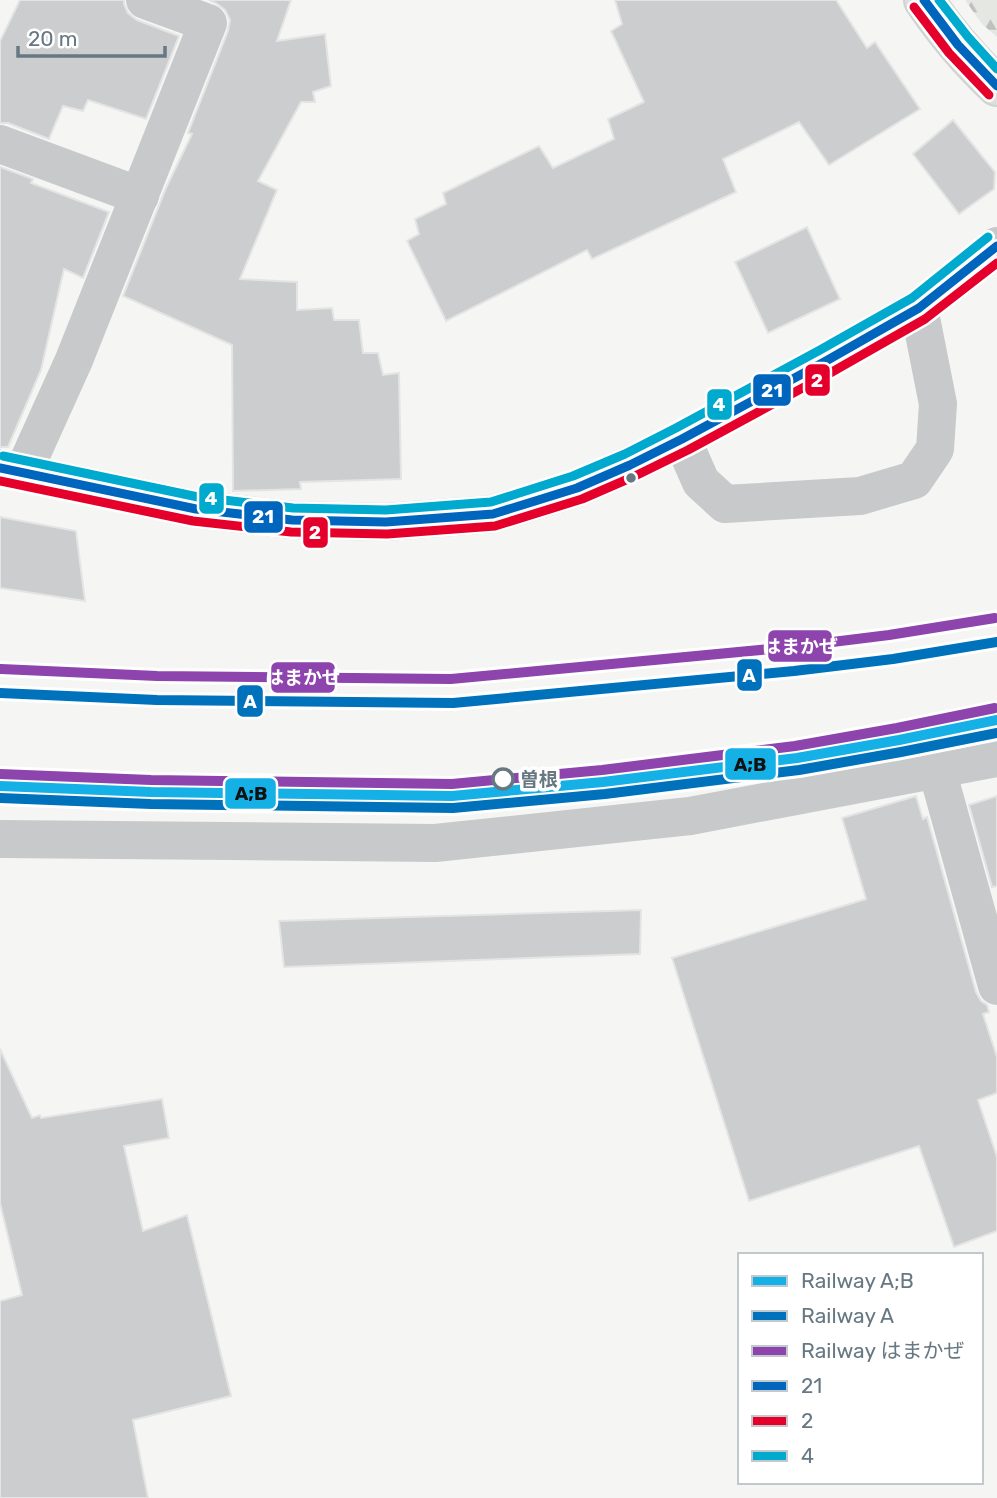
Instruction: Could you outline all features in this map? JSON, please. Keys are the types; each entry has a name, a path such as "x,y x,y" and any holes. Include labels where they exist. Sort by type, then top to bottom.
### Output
{"main road":[{"path":"924,0 983,73 997,86"}],"street":[{"path":"145,0 208,23 74,360 12,470 196,509 292,520 386,522 493,513 577,488 682,439 919,308 997,246"},
{"path":"0,144 140,196"},
{"path":"682,439 701,482 725,504 860,496 914,480 936,449 938,404 919,308"},
{"path":"0,839 435,842 690,816 997,758"},
{"path":"937,770 997,986"}],"green space":[{"path":"965,0 997,0 997,37 982,24"}],"building":[{"path":"20,0 124,0 128,13 137,20 179,36 146,119 88,100 83,111 63,106 49,139 8,123 0,123 0,41"},
{"path":"209,0 291,0 277,41 325,34 331,86 313,92 315,102 301,102 258,181 277,190 240,279 297,282 297,310 332,308 334,320 359,320 363,353 378,353 383,375 399,373 401,479 300,482 301,489 233,491 232,345 123,296 166,188 192,134 188,133 228,31 230,20 225,10"},
{"path":"615,0 836,0 867,48 875,42 920,109 829,165 799,122 723,159 736,192 592,259 587,250 446,321 407,241 419,234 415,219 446,204 443,193 539,146 553,168 614,139 608,119 644,102 611,31 622,24"},
{"path":"953,120 995,172 994,189 959,214 913,154"},
{"path":"0,167 33,179 31,183 109,212 83,278 64,269 41,370 8,447 0,447"},
{"path":"807,227 840,299 768,333 735,262"},
{"path":"0,517 76,531 85,601 0,588"},
{"path":"916,796 923,819 927,817 976,992 987,1005 989,1012 983,1014 997,1057 997,1093 978,1100 997,1157 997,1231 954,1247 919,1146 749,1201 672,958 866,899 842,818"},
{"path":"997,796 997,886 992,887 969,805"},
{"path":"641,910 640,954 284,967 279,921"},
{"path":"0,1049 32,1118 162,1099 169,1138 124,1146 143,1231 187,1215 231,1396 133,1420 148,1498 0,1498 0,1301 22,1295 0,1203"}],"rail line":[{"name":"はまかぜ","path":"1,669 157,676 451,679 792,647 995,618"},
{"name":"A","path":"0,693 157,700 453,703 794,671 893,659 997,642"},
{"name":"はまかぜ","path":"0,774 151,780 452,784 602,770 795,746 995,708"},
{"name":"A;B","path":"0,786 151,792 452,796 603,782 797,758 997,720"},
{"name":"A","path":"0,798 151,804 453,808 605,794 799,770 997,733"}],"transit line":[{"name":"21","path":"924,0 958,45 997,86"},
{"name":"4","path":"939,0 997,69"},
{"name":"2","path":"914,7 949,53 989,95"},
{"name":"4","path":"3,456 198,497 293,508 386,510 491,502 573,476 676,428 912,298 988,237"},
{"name":"21","path":"0,468 196,509 292,520 386,522 493,514 577,488 682,439 919,308 997,246"},
{"name":"2","path":"0,481 193,521 291,532 387,534 495,526 582,499 688,450 925,319 997,263"}],"place":[{"name":"曽根","path":"503,779"}]}
